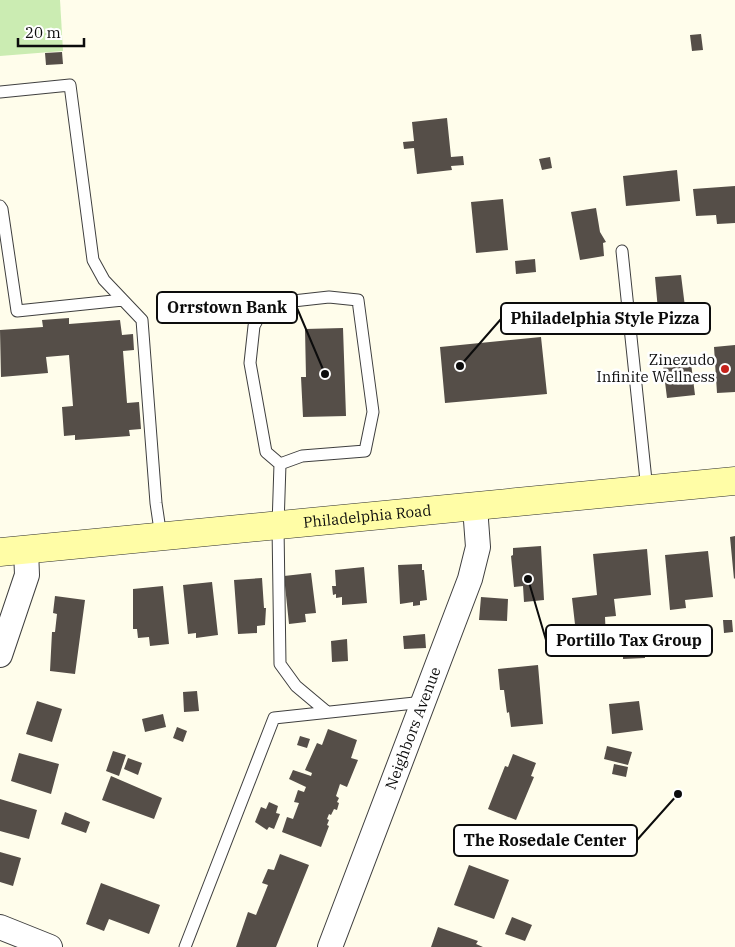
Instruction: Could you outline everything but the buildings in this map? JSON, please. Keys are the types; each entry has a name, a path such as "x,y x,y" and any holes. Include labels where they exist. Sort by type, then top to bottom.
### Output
{"main road":[{"name":"Philadelphia Road","path":"13,551 735,481"}],"street":[{"name":"Neighbors Avenue","path":"330,947 470,579 478,547 475,507"},
{"path":"0,655 27,575 13,551"},
{"path":"0,927 46,946"}],"lane":[{"path":"0,92 70,85 93,260 104,280 142,320 156,502 161,537"},
{"path":"0,206 2,208 17,311 123,300"},
{"path":"622,251 647,490"},
{"path":"329,297 358,300 373,412 365,451 302,456 280,464 266,452 250,363 254,326 266,304 329,297"},
{"path":"280,464 278,526 280,664 296,686 327,712"},
{"path":"185,947 274,718 424,702"}],"green space":[{"path":"0,0 60,0 63,51 0,56"}],"place":[{"name":"Philadelphia Style Pizza","path":"460,366"},
{"name":"Zinezudo Infinite Wellness","path":"725,369"},
{"name":"Orrstown Bank","path":"325,374"},
{"name":"Portillo Tax Group","path":"528,579"},
{"name":"The Rosedale Center","path":"678,794"}]}
